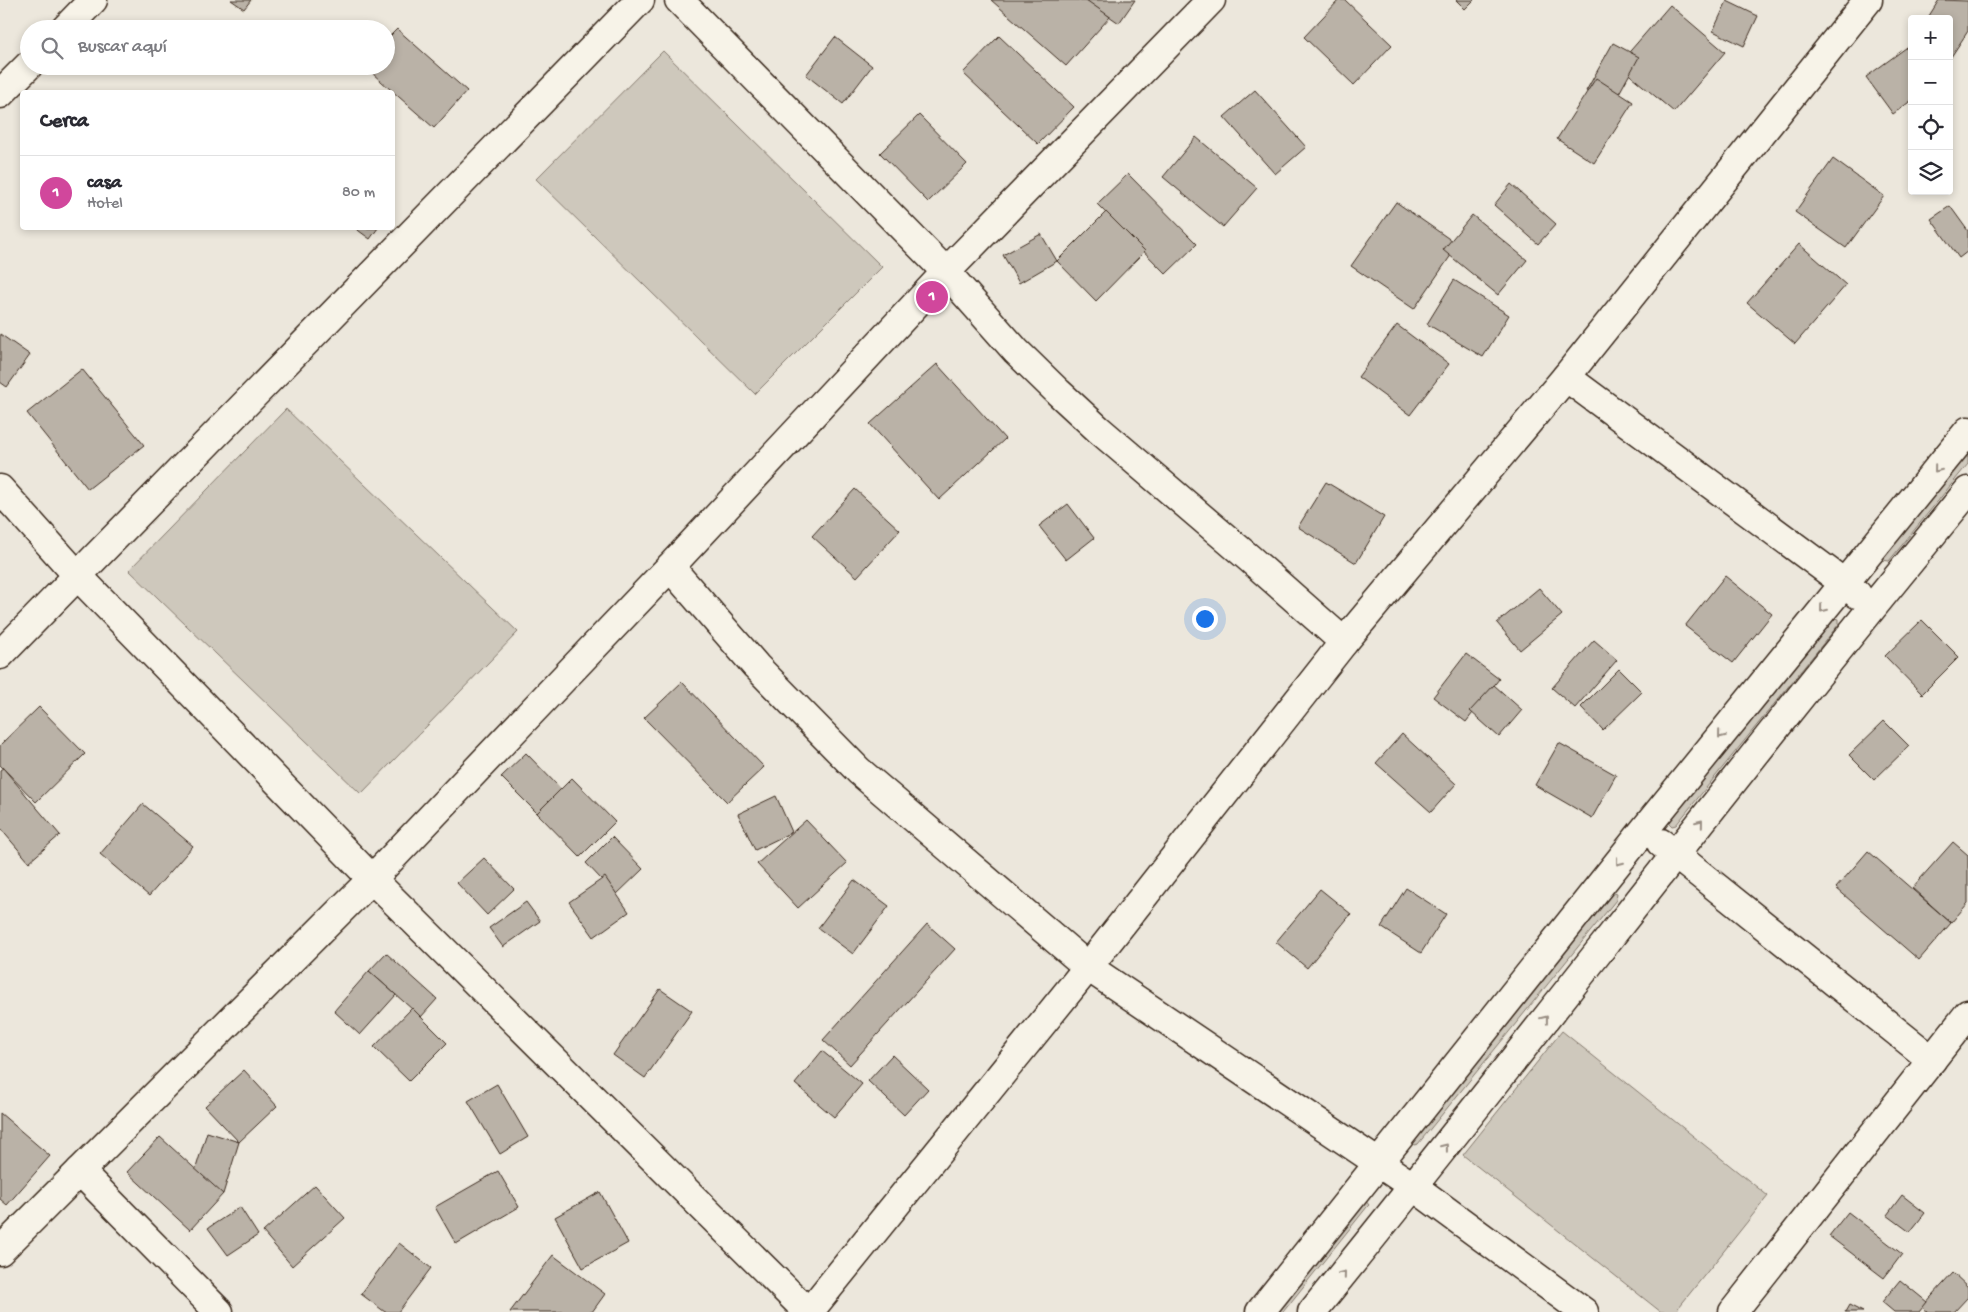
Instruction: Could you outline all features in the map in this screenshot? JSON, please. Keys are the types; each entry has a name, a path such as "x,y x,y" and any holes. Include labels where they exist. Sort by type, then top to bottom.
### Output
{"street":[{"path":"74,20 93,0"},
{"path":"0,655 640,0"},
{"path":"679,0 946,272 1016,351 1091,423 1344,642"},
{"path":"0,1251 372,880 670,567 946,272 1210,0"},
{"path":"0,489 78,576 372,880 808,1312 1088,967 1344,642 1566,377 1868,0"},
{"path":"0,94 20,74"},
{"path":"1566,377 1844,583 1871,608"},
{"path":"1260,1312 1644,830 1968,431"},
{"path":"1312,1312 1414,1186 1871,608 1968,491"},
{"path":"670,567 756,666 859,771 1088,967 1414,1186 1584,1312"},
{"path":"1644,830 1676,853 1932,1060"},
{"path":"1733,1312 1932,1060 1964,1028"},
{"path":"80,1171 219,1312"}],"shaded area":[{"path":"663,51 882,267 755,394 536,179"},
{"path":"286,409 518,632 361,794 129,570"},
{"path":"1968,449 1968,464 1889,561 1882,560 1882,557"},
{"path":"1833,617 1839,619 1839,624 1676,825 1672,826 1668,822"},
{"path":"1611,892 1617,894 1616,900 1418,1144 1414,1145 1411,1142"},
{"path":"1562,1031 1768,1196 1675,1312 1661,1312 1463,1155"},
{"path":"1365,1200 1369,1205 1283,1312 1271,1312"}],"building":[{"path":"231,0 251,0 244,9"},
{"path":"991,0 1091,0 1110,17 1066,66"},
{"path":"1086,0 1135,0 1119,23"},
{"path":"1339,0 1345,0 1392,45 1354,85 1304,37"},
{"path":"1456,0 1474,0 1465,9"},
{"path":"1939,0 1968,1 1968,31 1953,54 1953,15 1930,15"},
{"path":"1727,1 1758,16 1744,46 1713,31"},
{"path":"1670,5 1725,52 1674,112 1618,65"},
{"path":"397,29 467,91 434,128 395,93 395,90 391,90 374,75 395,75 395,31"},
{"path":"999,36 1074,107 1038,144 963,73"},
{"path":"835,37 872,66 843,104 806,75"},
{"path":"1613,43 1639,57 1612,106 1586,91"},
{"path":"1908,46 1908,103 1893,114 1866,77"},
{"path":"1596,78 1633,102 1594,163 1557,139"},
{"path":"1255,90 1306,147 1275,174 1224,117"},
{"path":"919,115 967,164 928,202 880,153"},
{"path":"1196,137 1257,188 1223,227 1163,177"},
{"path":"1833,159 1884,196 1846,248 1795,212"},
{"path":"1128,174 1197,244 1166,274 1097,204"},
{"path":"1511,184 1556,224 1538,244 1494,205"},
{"path":"1396,202 1458,245 1414,309 1351,266"},
{"path":"1950,206 1968,231 1968,251 1959,258 1931,219"},
{"path":"1106,212 1145,251 1096,301 1057,261"},
{"path":"1472,215 1527,260 1498,295 1443,250"},
{"path":"358,230 377,230 370,239"},
{"path":"1041,234 1057,261 1019,283 1003,255"},
{"path":"1799,244 1846,285 1795,344 1747,303"},
{"path":"1454,280 1509,315 1483,357 1427,324"},
{"path":"1397,325 1449,364 1410,415 1358,377"},
{"path":"0,334 30,355 7,387 0,382"},
{"path":"937,364 1005,439 939,500 870,424"},
{"path":"82,369 144,445 88,489 27,413"},
{"path":"1326,482 1384,517 1356,563 1298,527"},
{"path":"855,489 900,530 857,577 812,536"},
{"path":"1068,504 1094,538 1066,560 1039,526"},
{"path":"1725,576 1772,614 1733,663 1685,626"},
{"path":"1539,588 1562,615 1520,650 1497,623"},
{"path":"1922,620 1959,657 1922,694 1885,656"},
{"path":"1594,640 1617,660 1575,708 1552,688"},
{"path":"1466,654 1499,679 1466,722 1433,697"},
{"path":"1619,669 1642,692 1603,730 1581,707"},
{"path":"682,682 764,767 727,802 644,718"},
{"path":"1494,685 1522,710 1499,737 1470,711"},
{"path":"39,707 85,754 36,802 0,765 0,745"},
{"path":"1884,721 1909,746 1874,780 1849,755"},
{"path":"1402,734 1456,784 1431,812 1376,763"},
{"path":"1559,743 1616,775 1592,818 1535,785"},
{"path":"526,753 561,789 537,813 501,777"},
{"path":"3,768 60,835 29,862 0,828 0,770"},
{"path":"572,778 615,822 580,857 537,813"},
{"path":"776,796 792,832 755,850 738,814"},
{"path":"143,804 193,846 149,896 100,854"},
{"path":"806,820 847,863 798,908 757,864"},
{"path":"612,837 643,869 616,895 586,863"},
{"path":"1953,842 1968,855 1968,903 1951,923 1912,888"},
{"path":"1868,851 1951,923 1919,960 1836,888"},
{"path":"484,858 514,889 487,915 457,883"},
{"path":"605,877 629,912 594,937 569,902"},
{"path":"854,880 889,906 853,954 818,928"},
{"path":"1406,888 1446,914 1421,953 1381,927"},
{"path":"1320,889 1351,914 1307,968 1276,942"},
{"path":"526,902 540,921 503,947 489,928"},
{"path":"927,924 955,949 850,1065 823,1040"},
{"path":"386,953 437,999 421,1017 369,971"},
{"path":"369,971 396,995 360,1035 334,1011"},
{"path":"660,989 692,1011 645,1078 613,1055"},
{"path":"412,1008 447,1043 409,1081 374,1047"},
{"path":"822,1051 862,1084 834,1117 795,1084"},
{"path":"892,1055 928,1089 904,1115 868,1081"},
{"path":"244,1070 277,1106 239,1142 205,1106"},
{"path":"497,1084 528,1137 500,1154 468,1101"},
{"path":"0,1113 50,1156 7,1205 0,1199"},
{"path":"207,1132 239,1142 223,1194 191,1184"},
{"path":"160,1137 223,1194 190,1230 127,1172"},
{"path":"498,1171 519,1207 456,1244 435,1207"},
{"path":"315,1185 345,1218 292,1266 263,1232"},
{"path":"600,1192 628,1243 583,1268 555,1217"},
{"path":"1902,1195 1925,1213 1910,1232 1887,1215"},
{"path":"240,1207 258,1235 228,1255 208,1228"},
{"path":"1848,1212 1902,1254 1884,1278 1829,1236"},
{"path":"399,1243 431,1268 398,1312 385,1312 361,1294"},
{"path":"553,1255 605,1294 592,1312 510,1312"},
{"path":"1953,1273 1968,1287 1968,1297 1954,1312 1928,1312 1922,1307"},
{"path":"1900,1280 1927,1302 1919,1312 1894,1312 1882,1302"},
{"path":"1849,1305 1863,1312 1845,1312"}],"place":[{"name":"casa","path":"932,297"}]}
